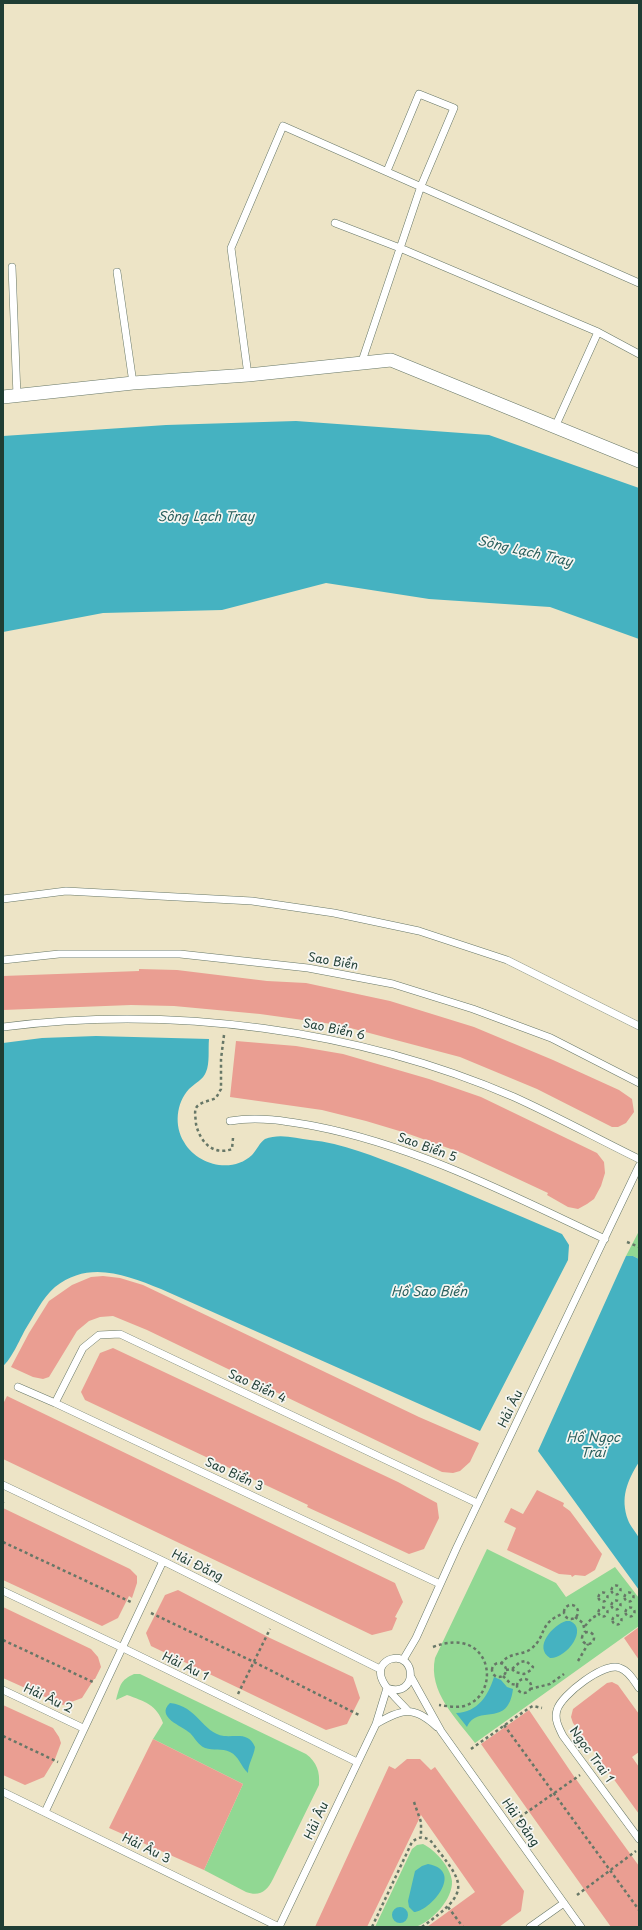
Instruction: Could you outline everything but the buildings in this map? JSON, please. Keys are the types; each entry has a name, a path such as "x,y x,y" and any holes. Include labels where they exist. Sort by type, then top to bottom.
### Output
{"street":[{"path":"3,396 17,396 133,383 248,375 391,360 639,461"}],"lane":[{"path":"361,364 421,186 454,108 419,94 387,171"},
{"path":"248,375 231,248 283,126 639,283"},
{"path":"336,223 400,248 598,332 639,354"},
{"path":"12,267 17,396"},
{"path":"117,272 133,383"},
{"path":"555,427 598,332"},
{"path":"3,899 66,891 252,901 334,913 418,931 507,960 639,1026"},
{"name":"Sao Biển","path":"3,960 59,954 180,954 308,968 393,984 473,1008 551,1038 639,1083"},
{"name":"Sao Biển 6","path":"3,1027 116,1019 200,1022 263,1028 342,1041 442,1069 514,1097 639,1159"},
{"name":"Sao Biển 5","path":"230,1121 248,1118 272,1120 334,1130 372,1140 454,1169 605,1239"},
{"name":"Hải Âu","path":"403,1660 416,1638 477,1503 639,1166"},
{"name":"Sao Biển 4","path":"55,1403 83,1348 99,1335 120,1334 477,1503"},
{"name":"Sao Biển 3","path":"18,1387 440,1584"},
{"name":"Hải Đăng","path":"3,1485 163,1561 380,1669"},
{"path":"45,1812 83,1728 123,1648 163,1561"},
{"name":"Hải Âu 1","path":"3,1592 123,1648 357,1762"},
{"path":"408,1711 380,1679 380,1669 387,1660 398,1658 403,1660 409,1667 411,1677 441,1731"},
{"name":"Ngọc Trai 1","path":"639,1688 624,1670 619,1667 606,1667 565,1696 557,1710 556,1718 563,1736 639,1839"},
{"path":"387,1688 402,1688 409,1682 411,1677"},
{"name":"Hải Âu","path":"279,1927 376,1724 387,1688"},
{"name":"Hải Âu 2","path":"3,1690 83,1728"},
{"path":"376,1724 393,1714 408,1711 425,1716 441,1731"},
{"name":"Hải Đăng","path":"441,1731 581,1927"},
{"name":"Hải Âu 3","path":"3,1792 279,1927"},
{"path":"530,1927 564,1903"}],"path":[{"path":"224,1034 221,1059 221,1088 216,1098 200,1104 196,1109 196,1120 198,1134 206,1144 216,1150 227,1151 232,1149 233,1138"},
{"path":"626,1242 639,1247"},
{"path":"3,1542 134,1603"},
{"path":"612,1607 616,1594"},
{"path":"606,1599 612,1603"},
{"path":"616,1609 625,1599"},
{"path":"615,1600 620,1603"},
{"path":"501,1664 504,1658 530,1649 539,1639 547,1623 554,1617 564,1613 566,1607 569,1605 574,1605 578,1611 575,1617"},
{"path":"612,1607 616,1609"},
{"path":"600,1614 601,1608 607,1610 612,1607"},
{"path":"619,1607 626,1611"},
{"path":"616,1609 616,1615"},
{"path":"588,1644 582,1639 582,1635 585,1632 585,1626 592,1618 600,1614 602,1616 606,1616 607,1610"},
{"path":"150,1612 359,1715"},
{"path":"564,1613 568,1618 575,1617 585,1626"},
{"path":"238,1695 270,1629"},
{"path":"578,1661 588,1644 593,1642 594,1636 592,1632 585,1632"},
{"path":"3,1640 97,1684"},
{"path":"433,1647 452,1641 462,1642 471,1646 478,1652 484,1659 487,1671 485,1687 473,1702 464,1706 453,1707 439,1705"},
{"path":"506,1670 512,1670 524,1674 533,1667 526,1661 520,1662 512,1670"},
{"path":"492,1671 495,1665 501,1664 505,1666 506,1670"},
{"path":"503,1676 506,1670"},
{"path":"487,1671 492,1671"},
{"path":"492,1671 496,1676 503,1676 511,1684 517,1685"},
{"path":"517,1685 518,1689 525,1693 530,1689 550,1684 564,1674"},
{"path":"517,1685 522,1680 526,1680 531,1684 530,1689"},
{"path":"471,1749 529,1708 533,1706 542,1708"},
{"path":"504,1725 639,1910"},
{"path":"3,1736 59,1762"},
{"path":"520,1817 580,1775"},
{"path":"414,1802 421,1822 421,1837"},
{"path":"372,1927 412,1842 421,1837 430,1840 456,1874 458,1883 458,1894 448,1907 422,1927"},
{"path":"576,1895 636,1851"},
{"path":"448,1907 463,1927"}],"green space":[{"path":"639,1231 639,1259 633,1256 626,1256"},
{"path":"487,1549 556,1583 566,1597 615,1567 639,1598 639,1626 475,1743 445,1704 436,1682 434,1670 435,1658"},
{"path":"134,1674 140,1674 306,1754 313,1760 319,1776 319,1785 273,1879 266,1890 255,1894 246,1892 204,1870 243,1784 153,1739 163,1723 157,1712 149,1704 127,1695 116,1700 123,1681"},
{"path":"423,1844 441,1859 451,1875 451,1888 446,1902 436,1914 418,1926 403,1928 375,1927 412,1849 417,1845"}],"water":[{"name":"Sông Lạch Tray","path":"296,421 489,435 639,488 639,639 550,607 429,599 326,583 222,610 103,613 3,632 3,436 166,425"},
{"name":"Hồ Sao Biển","path":"96,1036 209,1039 206,1072 199,1081 189,1089 181,1101 178,1115 179,1129 184,1142 190,1150 206,1161 225,1165 244,1161 252,1155 263,1140 276,1136 288,1136 334,1144 405,1168 562,1234 569,1245 568,1260 480,1431 161,1289 121,1275 108,1273 94,1272 81,1274 68,1279 50,1291 25,1330 12,1354 3,1366 3,1043 42,1038"},
{"name":"Hồ Ngọc Trai","path":"626,1256 633,1256 639,1259 639,1462 628,1483 625,1504 628,1520 640,1541 639,1590 538,1451"},
{"path":"566,1621 570,1621 575,1625 577,1630 573,1643 563,1654 550,1658 545,1653 544,1643 556,1627"},
{"path":"494,1677 501,1680 507,1687 513,1689 510,1701 505,1708 499,1712 478,1717 472,1720 467,1727 456,1713 470,1710 481,1702 489,1690"},
{"path":"170,1703 187,1709 210,1730 217,1734 224,1736 242,1736 249,1739 255,1747 248,1773 233,1754 227,1751 203,1747 190,1733 171,1721 166,1713 166,1708"},
{"path":"428,1864 439,1868 444,1874 444,1882 441,1891 435,1899 420,1910 414,1912 409,1907 408,1901 415,1871"},
{"path":"397,1907 403,1907 408,1912 406,1921 403,1923 397,1923 392,1918 392,1912"}]}
